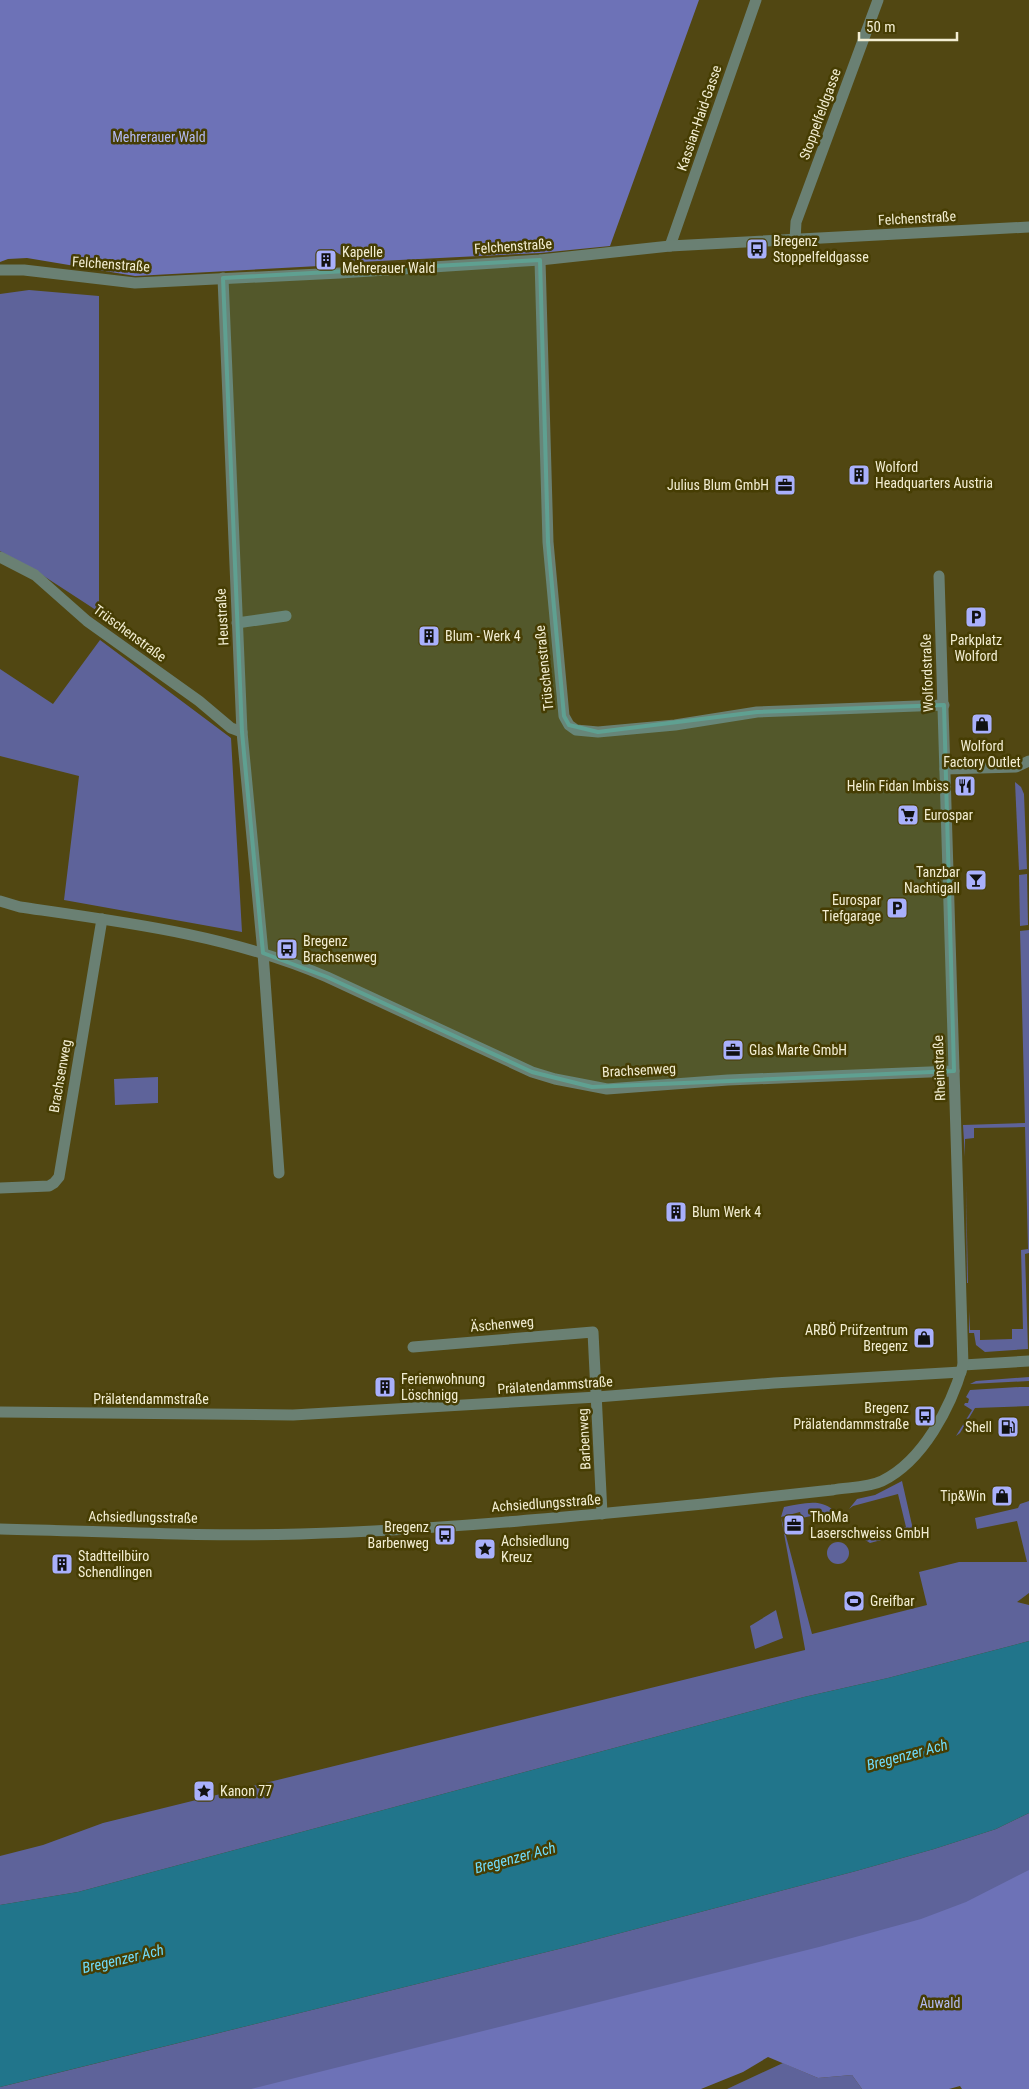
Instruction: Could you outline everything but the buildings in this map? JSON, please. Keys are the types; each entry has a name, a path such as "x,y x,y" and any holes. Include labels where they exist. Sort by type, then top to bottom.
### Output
{"street":[{"name":"Kassian-Haid-Gasse","path":"670,246 756,0"},
{"name":"Stoppelfeldgasse","path":"795,240 796,222 878,0"},
{"name":"Felchenstraße","path":"0,270 24,270 135,283 540,260 670,246 1029,227"},
{"name":"Trüschenstraße","path":"540,260 548,542 564,716 569,725 576,730 598,732 675,725 757,712 944,704"},
{"name":"Heustraße","path":"223,278 242,732 263,953"},
{"name":"Trüschenstraße","path":"0,557 35,575 87,621 199,701 230,728 242,732"},
{"name":"Wolfordstraße","path":"939,576 945,769"},
{"path":"237,623 286,616"},
{"path":"945,769 1016,767 1029,761"},
{"name":"Rheinstraße","path":"945,769 962,1369"},
{"name":"Brachsenweg","path":"0,901 20,907 182,933 263,953 300,965 532,1072 592,1087 607,1089 728,1080 954,1071"},
{"name":"Brachsenweg","path":"0,1188 49,1186 59,1177 102,919"},
{"path":"263,953 279,1173"},
{"name":"Äschenweg","path":"413,1347 593,1332"},
{"name":"Barbenweg","path":"593,1332 602,1514"},
{"path":"962,1369 1029,1361"},
{"name":"Prälatendammstraße","path":"0,1412 293,1415 597,1397 962,1369"},
{"name":"Achsiedlungsstraße","path":"0,1529 300,1534 602,1514 872,1485 905,1466 923,1447 953,1393 962,1369"}],"highlighted area":[{"path":"540,260 548,542 564,716 569,725 598,732 757,712 944,705 954,1071 592,1087 532,1072 327,977 263,953 242,732 223,278"}],"green space":[{"name":"Mehrerauer Wald","path":"0,0 699,0 610,246 540,253 359,262 346,258 331,249 324,264 319,266 135,276 27,258 8,259 0,262"},
{"path":"29,290 99,296 99,612 36,571 0,551 0,294"},
{"path":"100,640 231,738 242,932 64,900 79,776 0,756 0,669 53,704"},
{"path":"1015,782 1021,787 1024,794 1027,869 1019,870"},
{"path":"1027,874 1028,925 1020,926 1019,875"},
{"path":"1029,930 1029,1253 1025,1254 1028,1349 985,1352 976,1345 974,1333 969,1333 969,1311 970,1330 980,1330 980,1340 1012,1339 1012,1329 1023,1329 1021,1250 1028,1249 1025,1127 974,1128 974,1138 965,1139 965,1157 963,1125 1025,1123 1020,931"},
{"path":"158,1077 158,1103 115,1105 114,1079"},
{"path":"966,1185 968,1283 967,1283"},
{"path":"1029,1377 1029,1381 970,1384 976,1381"},
{"path":"1029,1387 1029,1406 975,1408 960,1433 956,1436 972,1410 964,1405 968,1403 969,1399 966,1397 970,1390"},
{"path":"902,1481 912,1525 911,1532 870,1543 862,1538 906,1527 898,1494 853,1506 849,1509 857,1499 875,1495"},
{"path":"1029,1501 1029,1593 1017,1602 1029,1605 1029,1641 888,1678 804,1697 78,1892 0,1905 0,1856 43,1845 103,1823 805,1650 781,1517 812,1634 927,1605 919,1572 959,1562 1027,1562 1017,1521 977,1529 975,1518 1018,1508 1020,1504"},
{"path":"805,1503 825,1505 836,1513 802,1518 800,1512 781,1517 784,1507"},
{"path":"838,1542 846,1545 849,1553 846,1561 838,1564 830,1561 827,1553 830,1545"},
{"path":"776,1610 783,1638 755,1649 750,1626"},
{"path":"1029,1813 1029,2089 809,2035 331,2089 0,2089 0,2087 575,1945 856,1871 996,1829"},
{"name":"Auwald","path":"1029,1870 1029,2089 962,2089 960,2086 949,2089 862,2089 852,2075 818,2078 768,2057 743,2072 701,2089 251,2089 819,1947 921,1919 966,1902"},
{"path":"783,2063 818,2078 852,2075 862,2089 727,2089"}],"water":[{"name":"Bregenzer Ach","path":"1029,1641 1029,1813 996,1829 856,1871 575,1945 0,2087 0,1905 78,1892 804,1697 888,1678"}],"place":[{"name":"Bregenz Stoppelfeldgasse","path":"757,249"},
{"name":"Kapelle Mehrerauer Wald","path":"326,260"},
{"name":"Wolford Headquarters Austria","path":"859,475"},
{"name":"Julius Blum GmbH","path":"785,485"},
{"name":"Parkplatz Wolford","path":"976,617"},
{"name":"Blum - Werk 4","path":"429,636"},
{"name":"Wolford Factory Outlet","path":"982,724"},
{"name":"Helin Fidan Imbiss","path":"965,786"},
{"name":"Eurospar","path":"908,815"},
{"name":"Tanzbar Nachtigall","path":"976,880"},
{"name":"Eurospar Tiefgarage","path":"897,908"},
{"name":"Bregenz Brachsenweg","path":"287,949"},
{"name":"Glas Marte GmbH","path":"733,1050"},
{"name":"Blum Werk 4","path":"676,1212"},
{"name":"ARBÖ Prüfzentrum Bregenz","path":"924,1338"},
{"name":"Ferienwohnung Löschnigg","path":"385,1387"},
{"name":"Bregenz Prälatendammstraße","path":"925,1416"},
{"name":"Shell","path":"1008,1427"},
{"name":"Tip&Win","path":"1002,1496"},
{"name":"ThoMa Laserschweiss GmbH","path":"794,1525"},
{"name":"Bregenz Barbenweg","path":"445,1535"},
{"name":"Achsiedlung Kreuz","path":"485,1549"},
{"name":"Stadtteilbüro Schendlingen","path":"62,1564"},
{"name":"Greifbar","path":"854,1601"},
{"name":"Kanon 77","path":"204,1791"}]}
